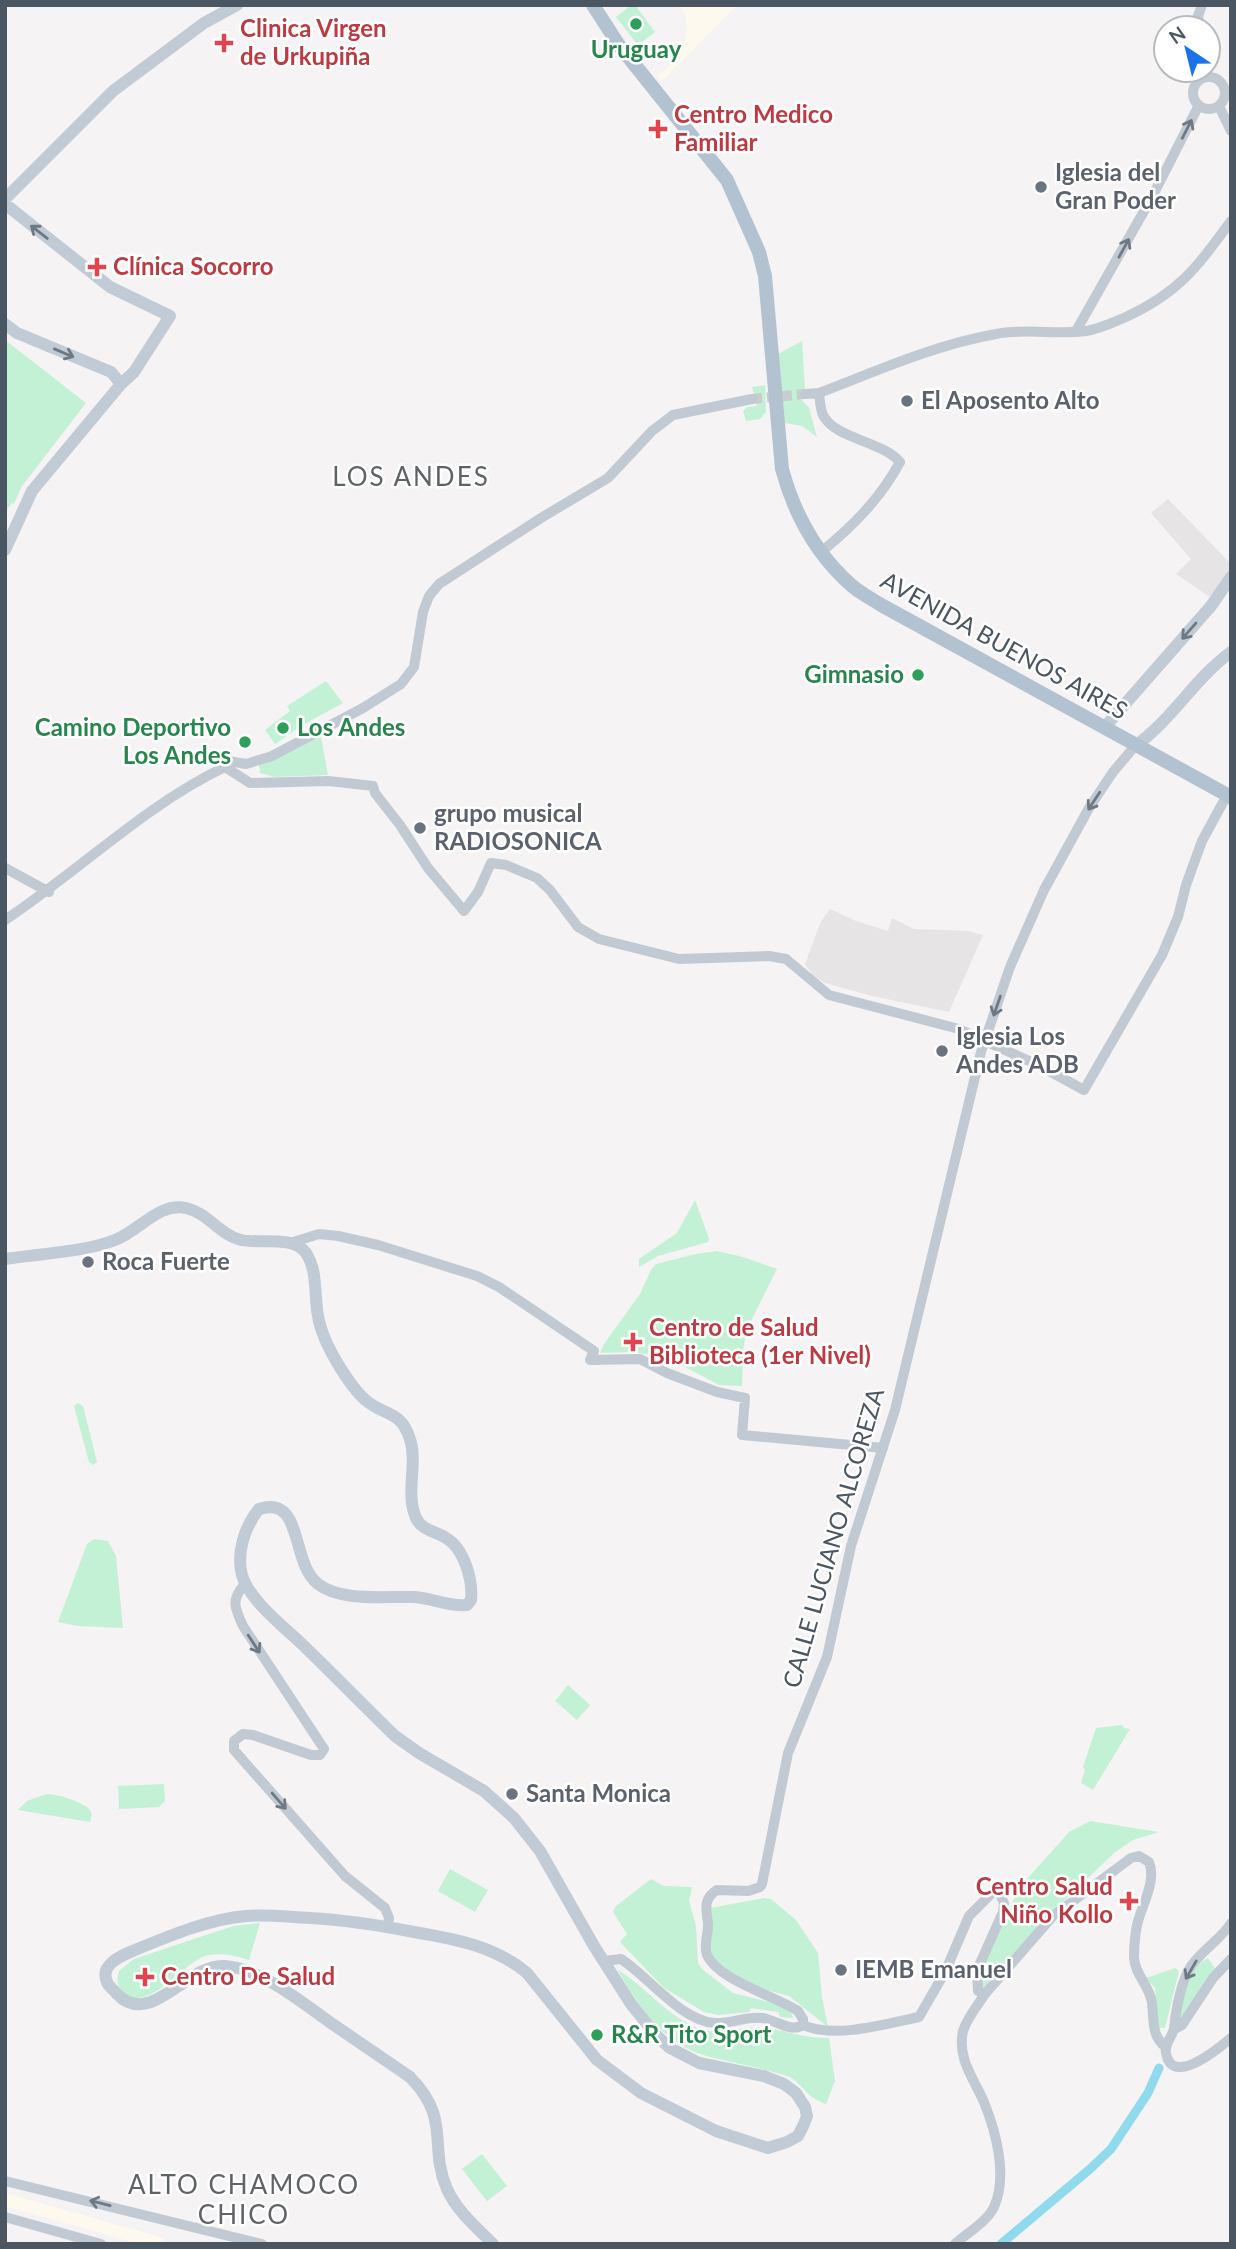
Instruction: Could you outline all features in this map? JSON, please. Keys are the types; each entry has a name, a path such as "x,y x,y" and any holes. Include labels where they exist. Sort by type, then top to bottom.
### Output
{"main road":[{"path":"5,550 32,491 134,372 170,316 110,287 5,201 113,92 204,23 237,5"},
{"name":"AVENIDA BUENOS AIRES","path":"593,5 618,44 727,180 760,252 765,276 782,469 789,495 813,543 852,586 883,606 1229,796"},
{"path":"5,324 17,333 111,372 121,384"},
{"path":"1104,728 1211,606 1231,577"},
{"name":"CALLE LUCIANO ALCOREZA","path":"1135,746 1155,730 1206,671 1231,652"},
{"path":"5,1248 10,1258 117,1240 156,1214 177,1207 208,1218 234,1238 290,1243 306,1253 320,1327 341,1370 364,1399 398,1418 410,1437 411,1491 416,1516 425,1529 446,1537 458,1549 468,1575 471,1600 467,1605 455,1606 416,1597 373,1598 336,1592 320,1585 311,1577 301,1560 295,1527 287,1515 273,1507 258,1509 249,1522 243,1539 241,1558 245,1584 285,1628 395,1735 419,1753 484,1791 514,1818 540,1851 604,1961 643,2021 670,2048 699,2063 775,2080 796,2093 805,2107 807,2116 798,2136 778,2147 756,2145 716,2131 641,2094 607,2070 527,1973 516,1964 477,1945 388,1926 357,1921 266,1915 226,1919 157,1941 121,1956 110,1965 107,1983 123,2000 133,2005 157,1999 207,1968 232,1967 257,1975 410,2077 422,2090 436,2118 447,2188 458,2207 493,2244"}],"street":[{"path":"1196,84 1194,98 1199,105 1209,109 1219,106 1225,97 1222,83"},
{"path":"1076,331 1152,197 1199,105"},
{"path":"1219,106 1231,131"},
{"path":"805,394 818,393 907,359 994,334 1085,332 1106,325 1170,293 1200,264 1231,221"},
{"path":"818,393 822,413 829,423 889,452 900,462 867,511 821,552"},
{"path":"5,920 49,892 164,801 200,779 272,756 363,708 401,684 414,667 423,612 429,596 439,584 608,478 652,431 673,415 752,399"},
{"name":"CALLE LUCIANO ALCOREZA","path":"803,2025 798,2011 738,1982 708,1958 705,1948 708,1929 705,1908 711,1894 717,1890 748,1891 762,1884 788,1753 827,1657 851,1546 895,1410 974,1074 1010,967 1044,890 1089,808 1113,772 1135,746"},
{"path":"232,767 240,778 250,783 329,781 373,786 375,793 401,825 428,867 464,911 478,892 491,863 506,865 537,878 550,890 578,927 599,939 679,959 769,956 786,959 829,995 959,1029 1038,1065 1084,1090 1167,944 1207,828 1229,796"},
{"path":"5,868 49,892"},
{"path":"290,1243 319,1234 346,1237 478,1276 499,1287 592,1356 640,1359 667,1373 717,1392 745,1398 742,1435 883,1448"},
{"path":"245,1584 236,1594 235,1600 243,1626 324,1749 320,1755 311,1755 243,1734 234,1741 234,1750 345,1876 385,1908 389,1918 388,1926"},
{"path":"955,2244 993,2209 1000,2176 994,2134 984,2101 970,2077 964,2057 962,2041 970,2016 985,1994 1054,1916 1131,1858 1143,1857 1151,1865 1151,1879 1137,1925 1134,1960 1138,1974 1151,1997 1153,2028 1166,2047 1168,2059 1183,2067 1202,2060 1231,2038"},
{"path":"604,1961 621,1959 673,2002 698,2018 712,2023 750,2017 763,2018 794,2029 803,2025 831,2031 867,2027 919,2017 945,1972 969,1916 998,1888 1004,1903 1003,1912 977,1970 978,1991 985,1994"},
{"path":"1166,2047 1175,2029 1175,2017 1187,1974 1193,1963 1231,1923"},
{"path":"1175,2029 1182,2025 1213,1978 1231,1959"},
{"path":"5,2181 261,2244"},
{"path":"5,2217 101,2244"}],"shaded area":[{"path":"678,5 737,5 661,82 657,76 675,61 685,41 685,15"},
{"path":"1168,499 1231,564 1231,568 1210,597 1176,574 1191,559 1151,513"},
{"path":"830,909 888,931 892,918 914,929 969,931 983,935 949,1012 872,996 825,983 812,975 805,964 821,921"},
{"path":"5,2193 164,2238 162,2244 139,2244 5,2206"}],"green space":[{"name":"Uruguay","path":"631,5 635,5 655,32 638,45 616,17"},
{"path":"5,340 86,403 22,486 14,504 5,511"},
{"path":"802,341 805,391 800,392 800,398 809,408 817,437 802,426 785,423 778,354"},
{"path":"765,385 766,412 760,419 746,421 743,411 747,407 757,406 752,387"},
{"path":"326,681 343,703 275,744 265,730 290,711 287,706"},
{"path":"320,732 328,775 274,777 260,773 259,765"},
{"path":"695,1200 708,1242 658,1256 639,1267 639,1259 677,1233"},
{"path":"717,1251 777,1269 747,1329 743,1350 742,1386 719,1385 666,1357 631,1352 600,1353 640,1294 656,1264"},
{"path":"78,1403 83,1406 97,1462 93,1465 89,1462 74,1406"},
{"path":"94,1539 108,1541 116,1556 123,1628 77,1626 58,1622 87,1544"},
{"path":"568,1685 590,1705 577,1720 555,1701"},
{"path":"1122,1725 1130,1729 1093,1790 1081,1783 1085,1770 1083,1767 1096,1728"},
{"path":"164,1784 165,1801 159,1807 119,1809 118,1786"},
{"path":"47,1794 70,1799 87,1807 92,1816 90,1822 18,1810 27,1801"},
{"path":"1090,1821 1159,1832 1133,1840 1114,1853 1045,1919 1018,1953 989,1981 986,1988 982,1989 980,1982 985,1962 1019,1888 1069,1832"},
{"path":"450,1869 488,1890 475,1912 438,1891"},
{"path":"651,1879 664,1886 692,1887 689,1900 696,1926 698,1963 702,1969 733,1993 773,2003 791,2012 793,2018 780,2017 778,2012 751,2008 749,2012 719,2015 704,2012 664,1988 620,1942 627,1934 613,1912 616,1906"},
{"path":"771,1899 796,1920 818,1953 828,2027 789,1996 766,1990 709,1966 710,1908"},
{"path":"260,1923 249,1960 216,1954 205,1956 141,1998 131,1997 119,1986 119,1971 134,1959 234,1926"},
{"path":"1208,1958 1216,1970 1183,2017 1179,2018 1191,1976"},
{"path":"1175,1968 1179,1971 1165,2028 1159,2028 1155,1988 1146,1978"},
{"path":"618,1970 682,2020 695,2027 716,2032 753,2027 829,2038 835,2081 826,2104 810,2095 790,2077 710,2057 680,2044 655,2024"},
{"path":"482,2154 507,2186 487,2201 462,2169"}],"waterway":[{"path":"1001,2244 1111,2149 1148,2093 1159,2068"}],"tunnel":[{"path":"752,399 805,394"}],"place":[{"name":"Uruguay","path":"636,24"},
{"name":"Clinica Virgen de Urkupiña","path":"224,43"},
{"name":"Centro Medico Familiar","path":"658,129"},
{"name":"Iglesia del Gran Poder","path":"1041,187"},
{"name":"Clínica Socorro","path":"97,267"},
{"name":"El Aposento Alto","path":"907,401"},
{"name":"Gimnasio","path":"918,675"},
{"name":"Los Andes","path":"283,728"},
{"name":"Camino Deportivo Los Andes","path":"245,742"},
{"name":"grupo musical RADIOSONICA","path":"420,828"},
{"name":"Iglesia Los Andes ADB","path":"942,1051"},
{"name":"Roca Fuerte","path":"88,1262"},
{"name":"Centro de Salud Biblioteca (1er Nivel)","path":"633,1342"},
{"name":"Santa Monica","path":"512,1794"},
{"name":"Centro Salud Niño Kollo","path":"1129,1901"},
{"name":"IEMB Emanuel","path":"841,1970"},
{"name":"Centro De Salud","path":"145,1977"},
{"name":"R&R Tito Sport","path":"597,2035"}],"district":[{"name":"LOS ANDES","path":"411,477"},
{"name":"ALTO CHAMOCO CHICO","path":"244,2200"}]}
